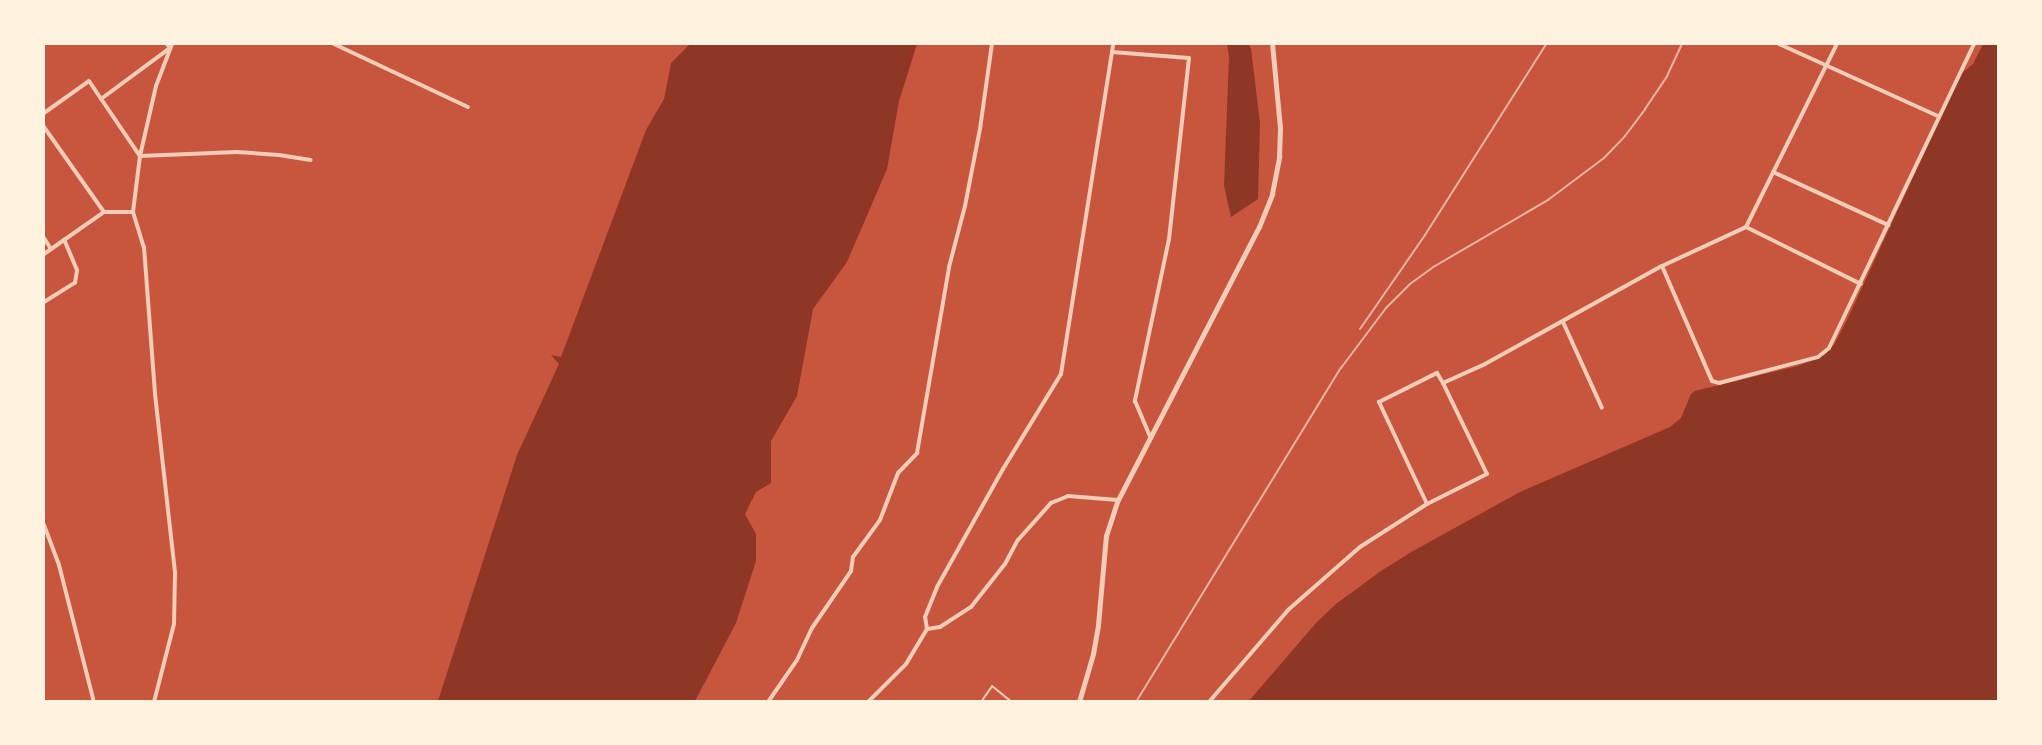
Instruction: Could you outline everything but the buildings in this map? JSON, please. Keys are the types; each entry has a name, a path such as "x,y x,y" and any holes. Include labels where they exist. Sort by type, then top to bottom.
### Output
{"street":[{"path":"166,44 171,46"},
{"path":"334,44 468,107"},
{"path":"768,702 797,660 813,628 851,571 853,557 880,520 898,473 917,453 949,267 976,151 992,44"},
{"path":"868,702 906,664 927,629 925,617 937,587 1003,469 1061,374 1113,44"},
{"path":"1079,702 1093,654 1106,536 1118,500 1259,227 1272,194 1279,157 1280,128 1272,44"},
{"path":"1779,44 1938,116"},
{"path":"1443,383 1485,364 1662,266 1746,227 1837,44"},
{"path":"1662,266 1712,381 1719,383 1818,357 1829,348 1861,284 1938,116 1974,44"},
{"path":"101,99 171,46"},
{"path":"154,702 174,624 175,573 155,394 144,247 133,212 140,156 156,86 171,46"},
{"path":"1112,52 1189,58 1169,239 1135,402 1150,436"},
{"path":"44,113 89,81 140,156"},
{"path":"44,127 104,212"},
{"path":"140,156 237,152 311,160"},
{"path":"1773,172 1888,225"},
{"path":"44,254 104,212 133,212"},
{"path":"1746,227 1861,284"},
{"path":"44,238 51,249"},
{"path":"44,302 75,283 77,270 64,240"},
{"path":"1563,321 1602,408"},
{"path":"1209,702 1288,610 1360,547 1427,504 1487,474 1437,373 1379,402 1427,504"},
{"path":"927,629 940,627 971,607 1005,564 1018,540 1051,503 1068,496 1118,500"},
{"path":"44,525 58,565 94,702"}],"lane":[{"path":"981,702 992,686 1012,702"}],"shaded area":[{"path":"690,44 917,44 899,101 887,169 847,262 813,309 797,396 771,441 771,483 756,492 745,514 756,534 756,561 736,623 695,701 438,701 517,455 559,364 551,355 561,357 646,130 664,99 671,63"},
{"path":"1227,44 1249,44 1260,123 1258,199 1231,217 1224,186 1229,57"},
{"path":"1983,44 1998,44 1998,701 1248,702 1316,623 1336,604 1413,551 1520,492 1670,427 1681,418 1691,394 1695,391 1798,366 1824,355 1834,345 1847,320 1961,74 1973,64"}],"railway":[{"path":"1360,329 1425,235 1546,44"},
{"path":"1136,702 1341,368 1386,308 1410,284 1435,266 1548,200 1604,158 1625,136 1645,109 1667,76 1682,44"}]}
